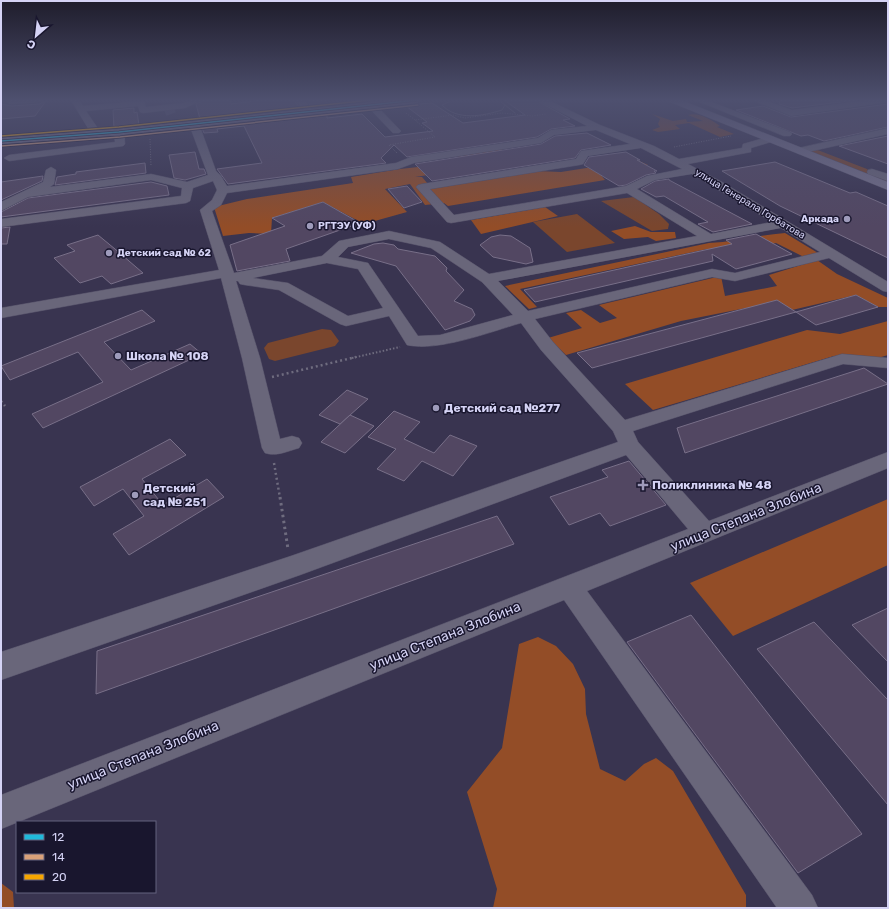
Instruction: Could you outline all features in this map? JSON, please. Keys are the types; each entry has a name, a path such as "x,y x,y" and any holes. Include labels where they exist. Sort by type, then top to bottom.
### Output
{"main road":[{"path":"777,142 888,186"}],"street":[{"path":"9,158 120,144 120,142"},
{"path":"201,142 216,179 217,202 206,210 217,229 227,276 257,380 272,448 292,442"},
{"path":"25,194 155,181 216,179 398,166 406,162 526,142"},
{"name":"улица Генерала Горбатова","path":"635,142 718,184 888,288"},
{"path":"677,163 747,150 746,146 761,142"},
{"path":"799,151 837,142"},
{"path":"646,147 585,154 579,162 422,187 451,218 629,189 638,182 670,174 694,171"},
{"path":"1,207 48,184 51,170"},
{"path":"872,172 888,178"},
{"path":"1,207 155,181 188,186 216,179"},
{"path":"697,188 718,184"},
{"path":"1,223 186,198 188,186"},
{"path":"629,189 709,238"},
{"path":"487,279 784,224"},
{"path":"327,259 344,244 389,236 435,245 487,279 524,317 705,533"},
{"path":"1,313 327,259 363,266 413,341 440,340 524,317 712,273 735,277 832,253"},
{"path":"227,276 283,286 346,321 392,311"},
{"path":"1,666 290,567 625,437 842,359 888,362"},
{"name":"улица Степана Злобина","path":"1,812 888,460"},
{"path":"569,587 798,908"}],"path":[{"path":"151,142 155,181"},
{"path":"404,142 389,145 406,162"},
{"path":"646,147 664,149 698,142"},
{"path":"257,380 394,350 413,341"},
{"path":"1,401 5,406"},
{"path":"272,448 290,567"}],"shaded area":[{"path":"502,149 502,153 545,157 415,177 422,177 428,184 422,187 536,171 561,172 637,160 648,165 600,174 605,180 448,206 444,203 425,205 410,184 385,189 407,212 364,224 323,202 272,218 271,234 249,233 223,236 214,207 247,199 353,183 351,177 400,169 463,162 457,157"},
{"path":"815,149 867,169 870,172 888,179 888,182 809,151"},
{"path":"634,197 659,214 669,224 668,229 652,231 601,201"},
{"path":"545,207 558,216 481,234 471,220"},
{"path":"577,214 615,243 567,252 533,222"},
{"path":"635,226 651,232 675,232 676,238 656,241 648,237 624,239 611,231"},
{"path":"785,233 818,253 804,257 776,243 721,256 707,249 520,289 537,307 529,309 505,286 709,243"},
{"path":"817,260 837,274 888,298 888,307 878,307 856,295 792,310 746,308 681,321 566,355 548,338 582,328 566,313 581,310 600,323 617,318 599,305 721,276 725,296 777,286 769,275"},
{"path":"888,321 888,355 878,358 834,356 653,410 625,384 807,330 840,334"},
{"path":"322,329 331,330 339,341 335,346 275,361 269,359 264,348 268,343"},
{"path":"888,499 888,565 733,636 690,583"},
{"path":"538,637 556,646 573,664 585,689 586,714 600,769 625,781 644,764 656,758 673,771 746,895 746,908 493,908 497,889 467,792 502,748 519,644"},
{"path":"1,883 13,892 14,908 1,908"}],"building":[{"path":"252,142 502,142 407,157 394,145 381,158 386,163 228,184 217,169 262,163"},
{"path":"544,142 606,142 611,145 581,150 575,158 432,181 415,164"},
{"path":"857,142 888,142 888,164 839,146"},
{"path":"195,152 199,169 204,169 206,174 185,180 174,178 169,155"},
{"path":"626,152 657,171 654,171 656,173 646,175 626,185 619,186 584,165 589,157"},
{"name":"Аркада","path":"775,162 850,193 856,192 888,206 888,258 780,206 722,171"},
{"path":"145,163 146,173 55,185 57,177 76,174 76,172"},
{"path":"43,176 42,181 1,200 1,182"},
{"path":"669,179 752,224 713,232 698,224 708,222 664,196 656,197 641,189 655,181"},
{"path":"151,182 167,186 169,195 1,217 1,212 28,198"},
{"path":"407,186 422,202 404,208 388,189"},
{"path":"323,202 360,223 286,249 290,261 237,271 230,245 285,226 272,218"},
{"path":"10,227 7,244 1,244 1,228"},
{"path":"756,234 792,254 736,269 712,254 713,261 535,302 524,290 732,244 726,240"},
{"path":"98,235 143,273 111,284 102,276 80,283 54,258 75,251 67,245"},
{"path":"500,235 511,236 530,248 533,262 526,264 493,257 480,245 491,237"},
{"path":"383,243 394,245 398,249 435,256 447,268 446,271 464,290 454,301 472,309 475,315 470,321 445,330 396,266 351,253 374,244"},
{"path":"856,295 878,307 816,325 796,312"},
{"path":"777,300 796,312 592,368 577,353"},
{"path":"142,310 155,321 104,342 131,370 190,344 202,354 43,428 32,414 103,382 78,352 10,380 1,366"},
{"path":"864,368 888,384 685,453 677,428"},
{"path":"347,390 368,399 340,424 319,415"},
{"path":"394,411 420,422 404,439 434,453 450,435 477,446 453,476 422,461 404,481 377,469 396,449 368,437"},
{"path":"350,415 374,426 345,453 321,442"},
{"path":"170,439 186,455 142,479 163,505 207,479 224,497 129,555 113,534 144,516 123,489 94,506 80,487"},
{"path":"629,461 666,505 610,526 600,513 569,525 550,497 608,477 602,470"},
{"path":"497,516 514,544 96,694 97,651"},
{"path":"888,608 888,662 852,625"},
{"path":"691,615 862,834 798,873 627,642"},
{"path":"814,622 888,700 888,805 757,649"}],"transit line":[{"name":"14","path":"1,146 48,142"}],"place":[{"name":"Аркада","path":"847,219"},
{"name":"РГТЭУ (УФ)","path":"310,226"},
{"name":"Детский сад № 62","path":"109,253"},
{"name":"Школа № 108","path":"118,356"},
{"name":"Детский сад №277","path":"436,408"},
{"name":"Поликлиника № 48","path":"643,485"},
{"name":"Детский сад № 251","path":"135,495"}]}
